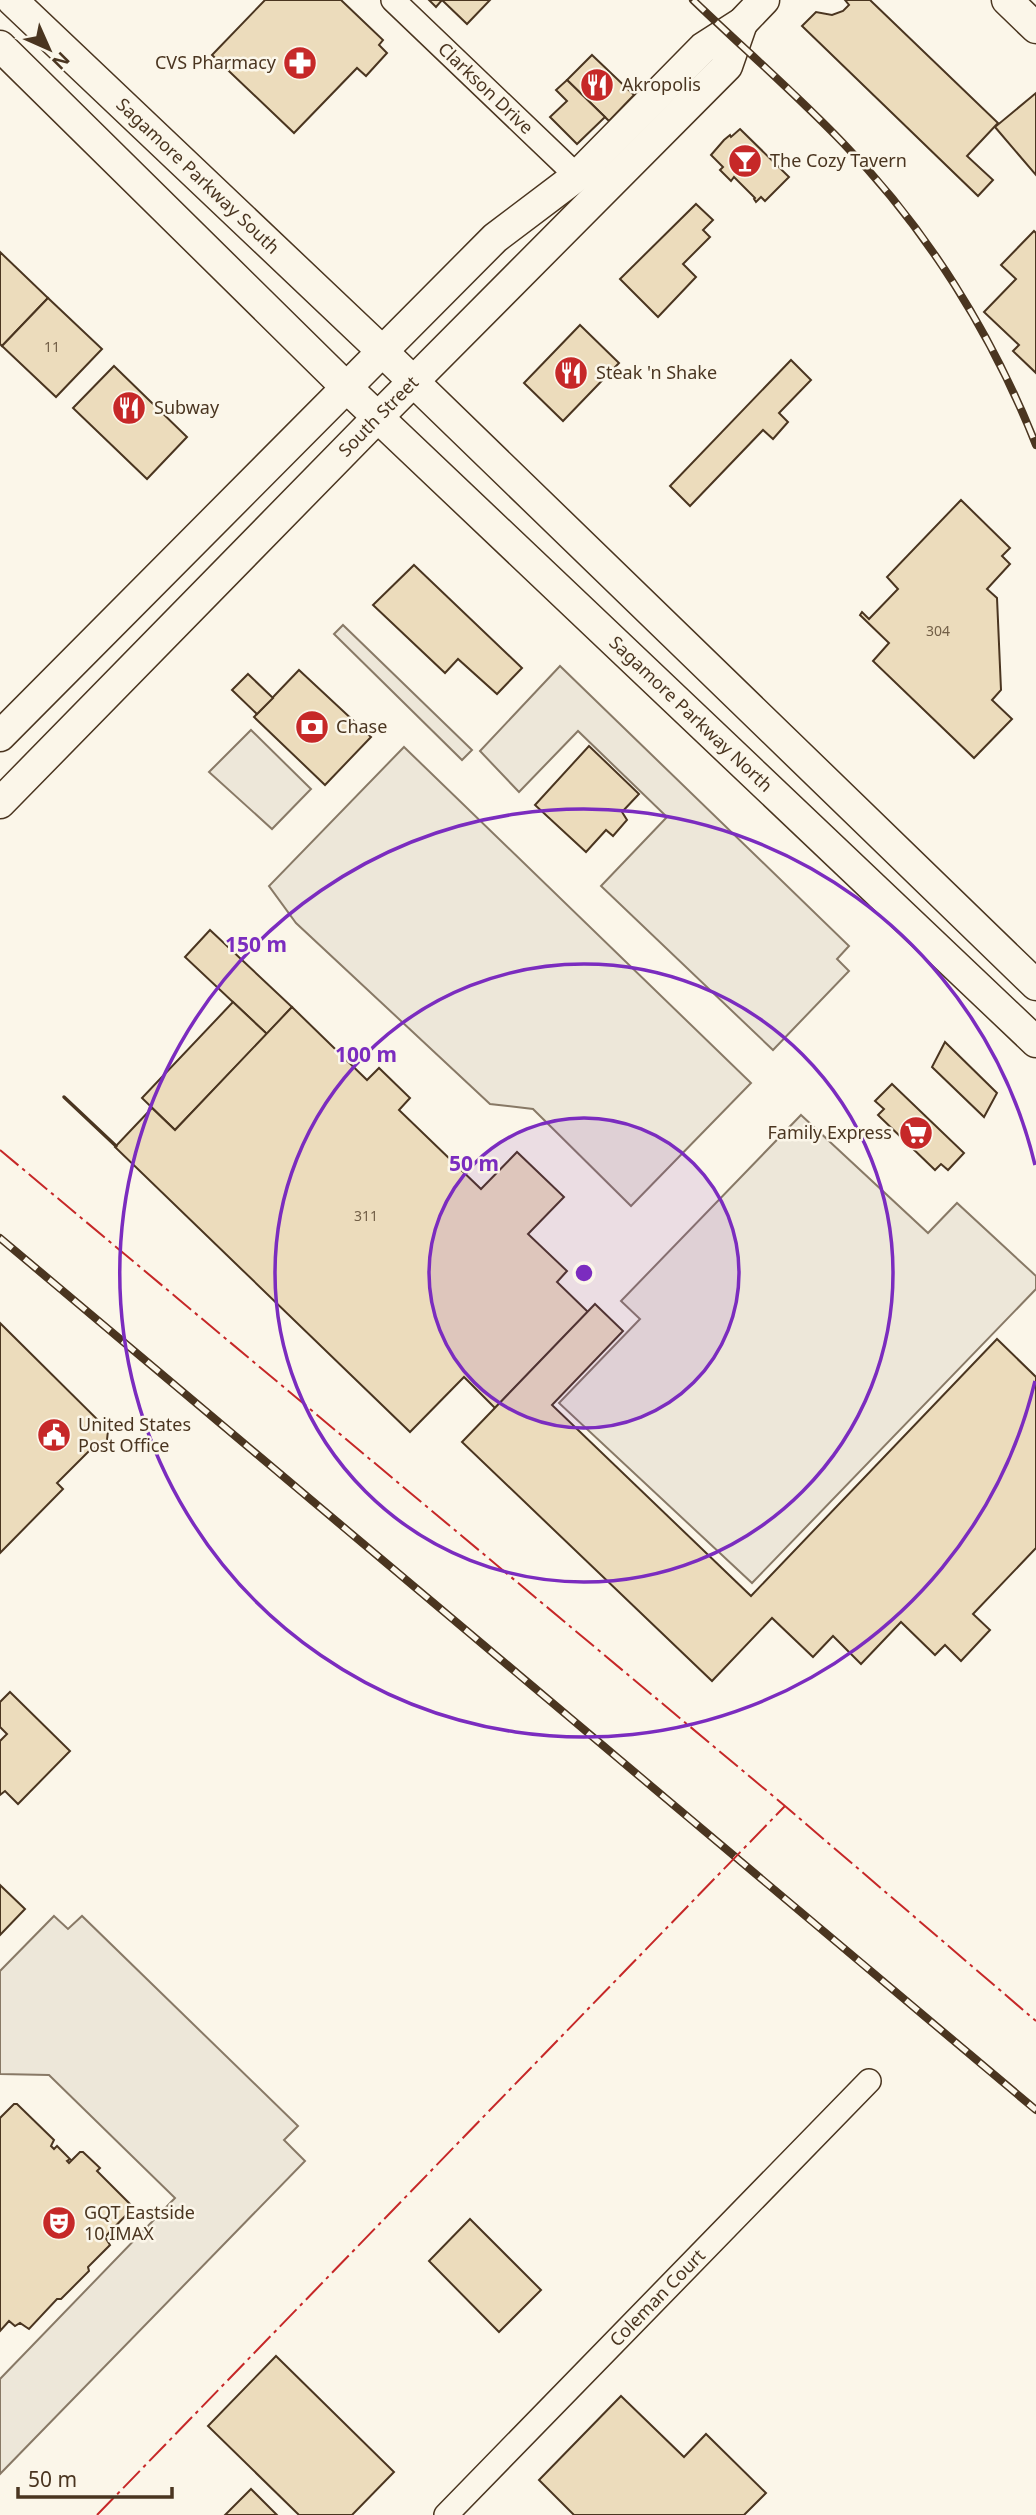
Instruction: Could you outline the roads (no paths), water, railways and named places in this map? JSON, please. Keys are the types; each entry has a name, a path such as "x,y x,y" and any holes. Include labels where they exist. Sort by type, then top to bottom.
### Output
{"main road":[{"name":"Sagamore Parkway South","path":"12,0 382,351"},
{"name":"South Street","path":"0,736 495,238 577,176 703,48 743,23 764,0"},
{"path":"1007,0 1036,28"},
{"name":"South Street","path":"0,803 377,416 727,66 743,23"},
{"path":"0,46 346,387"},
{"path":"382,351 1036,985"},
{"name":"Sagamore Parkway North","path":"346,387 1036,1042"}],"street":[{"name":"Clarkson Drive","path":"393,0 577,176"},
{"name":"Coleman Court","path":"446,2515 869,2081"}],"railway":[{"path":"693,0 825,124 874,176 902,211 929,247 978,323 1019,404 1036,445"},
{"path":"0,1238 1036,2110"}],"place":[{"name":"CVS Pharmacy","path":"300,63"},
{"name":"Akropolis","path":"597,85"},
{"name":"The Cozy Tavern","path":"745,161"},
{"name":"Steak 'n Shake","path":"571,373"},
{"name":"Subway","path":"129,408"},
{"name":"Chase","path":"312,727"},
{"name":"Family Express","path":"916,1133"},
{"name":"United States Post Office","path":"54,1435"},
{"name":"GQT Eastside 10 IMAX","path":"59,2223"}]}
